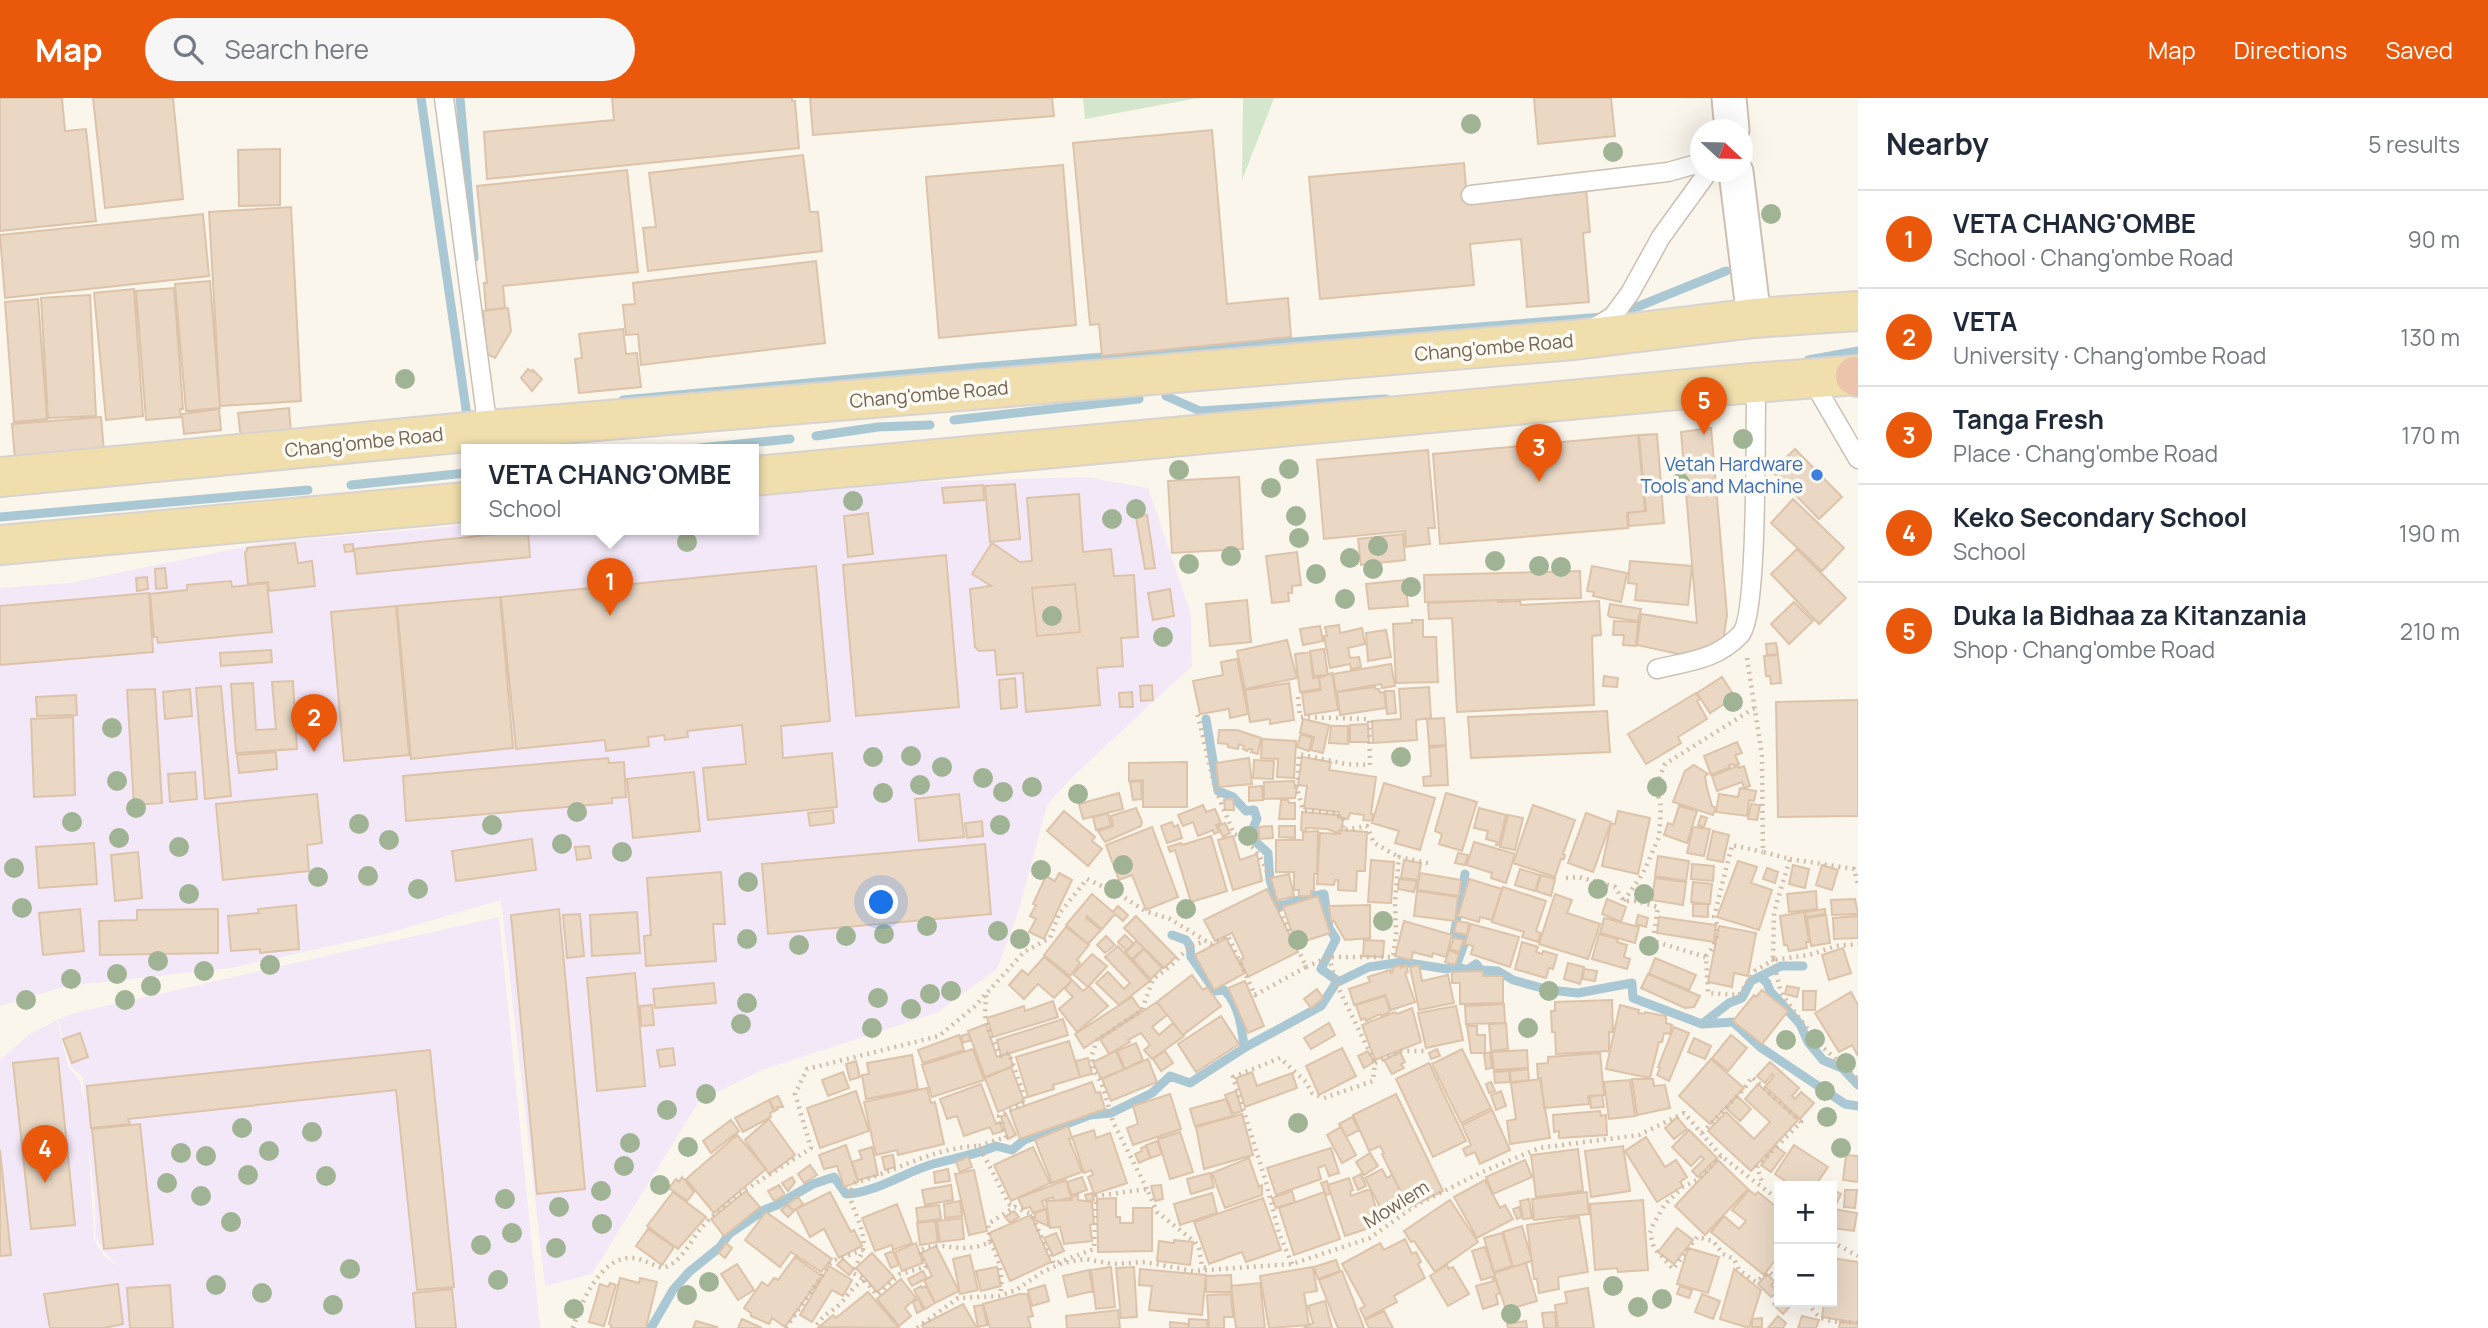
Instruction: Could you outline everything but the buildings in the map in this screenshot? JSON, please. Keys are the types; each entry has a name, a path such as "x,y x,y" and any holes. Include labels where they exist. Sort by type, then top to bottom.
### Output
{"main road":[{"name":"Chang'ombe Road","path":"0,477 488,430 1574,340 1754,318 1858,311"},
{"path":"759,476 1752,383 1857,376"},
{"path":"0,545 461,503"}],"street":[{"path":"1729,98 1731,119"},
{"path":"1737,182 1754,318"}],"lane":[{"path":"444,98 488,430"},
{"path":"1471,195 1668,172 1690,166"},
{"path":"1574,340 1613,316 1630,293 1661,237 1701,182"},
{"path":"1812,380 1858,459"},
{"path":"1657,669 1715,655 1743,633 1752,590 1756,405 1752,383"}],"path":[{"path":"1743,633 1762,756 1763,852"},
{"path":"1298,697 1300,717 1369,719 1370,765 1346,764 1299,754 1297,788 1303,810 1339,814 1339,818 1343,819 1343,830 1367,826 1374,843 1399,858 1432,864"},
{"path":"1624,901 1643,873 1659,837 1661,807 1656,786 1665,764 1756,707"},
{"path":"1197,712 1215,788 1234,834 1248,840 1261,857 1280,911 1306,967"},
{"path":"1858,885 1854,869 1790,859 1732,845 1714,917 1718,925 1713,950 1706,957 1708,993 1739,995 1755,971 1773,960 1858,944"},
{"path":"573,1328 577,1316 607,1267 619,1259 628,1258 639,1259 662,1268 670,1265 680,1257 703,1225 733,1199 811,1148 795,1094 807,1069 939,1036 975,1006 1024,952 1050,938 1059,914 1087,879 1122,896 1145,912 1170,919 1211,944 1228,936 1255,995 1329,957 1393,957 1399,858"},
{"path":"1790,859 1774,912 1773,960 1781,993 1818,1043 1858,1079"},
{"path":"1566,878 1579,877 1615,887 1624,901"},
{"path":"1624,901 1658,907 1653,941 1706,957"},
{"path":"1207,941 1191,946 1153,979 1142,1010 1097,1040 1092,1055 1093,1070 1102,1084 1113,1122 1157,1212 1195,1242 1199,1248 1202,1267 1219,1271"},
{"path":"1292,1264 1279,1233 1233,1077 1280,1058 1306,1082 1312,1093 1324,1098 1373,1081 1375,1063 1335,979 1329,957"},
{"path":"986,995 985,1016 990,1034 1001,1056 1009,1053 1026,1101 999,1116 1006,1137 979,1146 932,1155 855,1183 849,1194 855,1217 863,1230 863,1250 853,1273 865,1280 877,1295 900,1274 926,1266 919,1251 926,1247 941,1244 973,1247 990,1242"},
{"path":"1375,1063 1400,1051 1424,1051"},
{"path":"1702,1133 1752,1077 1779,1100 1801,1122 1758,1167 1763,1186"},
{"name":"Mowlem","path":"917,1328 958,1298 999,1296 1016,1290 1044,1271 1063,1263 1085,1259 1113,1264 1144,1262 1193,1271 1292,1264 1370,1238 1416,1205 1480,1173 1539,1148 1639,1135 1684,1113 1721,1156 1774,1196"},
{"path":"979,1146 1009,1204 1031,1214 1054,1264 1094,1249 1096,1196 1147,1189"},
{"path":"1721,1156 1699,1179 1683,1187 1658,1212 1650,1233 1654,1248 1672,1269 1698,1237 1707,1239 1713,1241 1723,1254 1734,1259 1739,1270 1756,1282 1769,1272 1774,1276"},
{"path":"999,1296 1002,1286 998,1255 990,1242 988,1224 1015,1207"},
{"path":"1836,1244 1858,1256"},
{"path":"786,1328 830,1264 863,1250"},
{"path":"815,1328 822,1315 840,1303 852,1287 865,1280"},
{"path":"1811,1307 1819,1319 1858,1323"}],"shaded area":[{"path":"1086,477 1148,488 1191,614 1192,666 1071,778 1047,805 1018,913 997,969 936,1013 762,1070 699,1101 592,1274 545,1286 501,900 385,934 231,968 67,986 0,1006 0,588 69,583 263,543 461,525 461,535 759,535 759,495 878,483"},
{"path":"499,917 540,1328 0,1328 0,1060 30,1034 57,1020 68,1067 79,1079 85,1103 83,1077 71,1067 58,1020 74,1013","holes":["88,1138 96,1238 107,1255 122,1269 104,1256 94,1240"]}],"green space":[{"path":"1083,98 1198,98 1085,119"},
{"path":"1243,98 1274,98 1242,180"}],"waterway":[{"path":"421,98 468,423"},
{"path":"460,98 474,258"},
{"path":"1617,315 1726,271"},
{"path":"623,400 980,367 1603,317"},
{"path":"1808,360 1858,351"},
{"path":"1166,396 1200,411 1386,399"},
{"path":"954,420 1139,399"},
{"path":"816,436 878,427 930,425"},
{"path":"740,444 790,439"},
{"path":"351,485 461,474"},
{"path":"0,517 308,490"},
{"path":"1206,719 1218,791 1233,797 1246,811 1254,810 1257,819 1253,828 1256,842 1268,853 1270,880 1279,907 1324,894 1329,928 1336,939 1321,969 1335,979"},
{"path":"1456,966 1466,939 1454,935 1465,874"},
{"path":"1172,935 1186,940 1190,946 1191,957 1215,991 1224,990 1233,1002 1239,1017 1244,1048"},
{"path":"651,1328 673,1290 689,1272 720,1247 729,1234 764,1210 813,1184 834,1177 846,1194 857,1193 933,1164 996,1146 1012,1150 1024,1140 1090,1115 1111,1113 1152,1093 1170,1076 1190,1083 1244,1048 1321,1006 1336,983 1369,967 1402,962 1447,969 1456,966 1467,970 1476,964 1481,970 1498,971 1513,980 1549,990 1578,993 1632,983 1633,998 1702,1024 1733,1022 1760,1047 1845,1104 1858,1106"},
{"path":"1702,1024 1729,1003 1742,998 1751,981 1781,966 1803,966"},
{"path":"1761,977 1800,1024 1808,1042 1823,1060 1842,1068 1858,1085"}],"place":[{"name":"Duka la Bidhaa za Kitanzania","path":"1704,435"},
{"name":"Vetah Hardware Tools and Machine","path":"1817,475"},
{"name":"Tanga Fresh","path":"1539,482"},
{"name":"VETA CHANG'OMBE","path":"610,616"},
{"name":"VETA","path":"314,752"},
{"name":"Keko Secondary School","path":"45,1183"}]}
